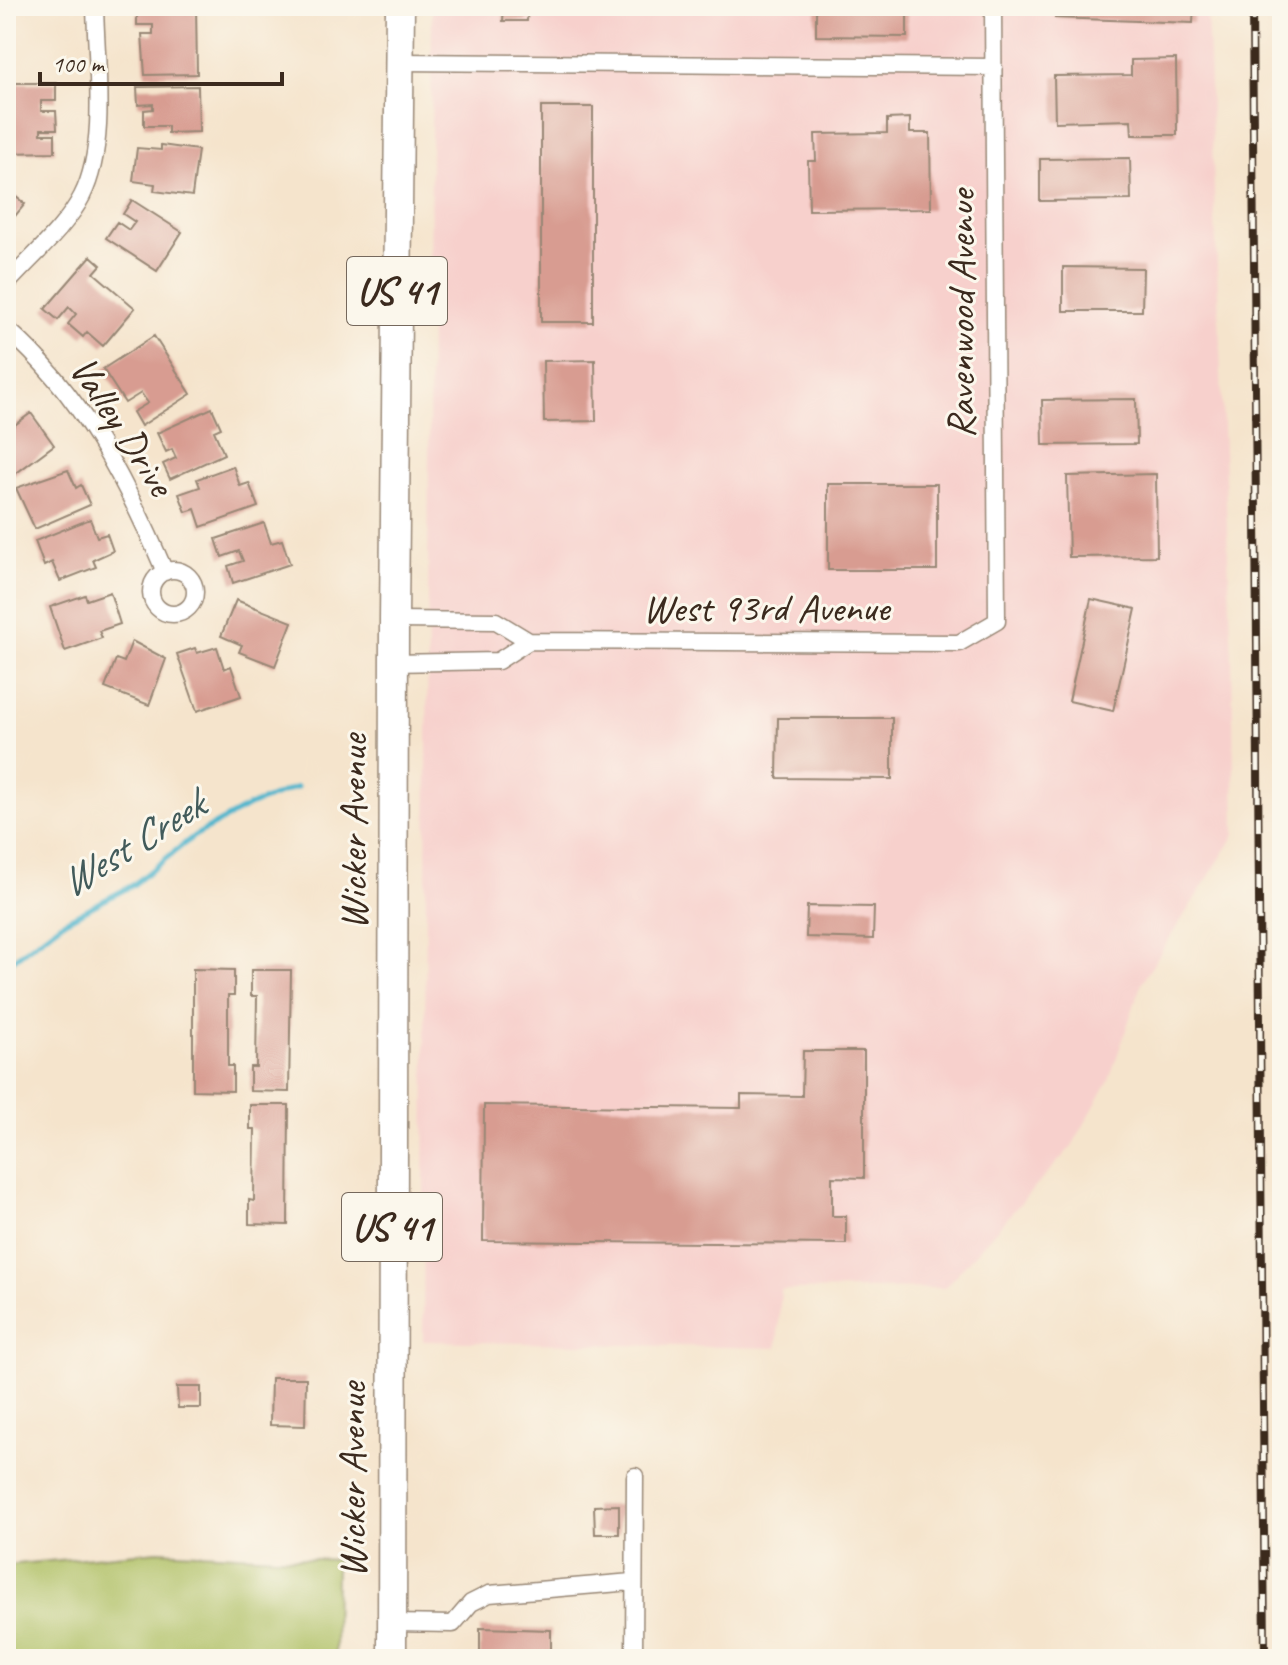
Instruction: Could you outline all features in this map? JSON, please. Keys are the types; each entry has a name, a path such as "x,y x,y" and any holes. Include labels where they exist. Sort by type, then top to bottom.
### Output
{"highway":[{"name":"Wicker Avenue","path":"392,1659 393,663 400,6"}],"street":[{"path":"6,285 72,211 87,185 96,144 95,6"},
{"name":"Ravenwood Avenue","path":"993,6 997,621"},
{"path":"400,62 994,67"},
{"name":"Valley Drive","path":"6,328 81,411 127,485 165,572"},
{"name":"West 93rd Avenue","path":"394,620 496,621 529,641 959,643 997,621"},
{"path":"393,663 498,661 529,641"},
{"path":"634,1659 632,1582 635,1476"},
{"path":"392,1623 453,1624 471,1603 489,1594 632,1582"}],"shaded area":[{"path":"432,6 1207,6 1232,661 1235,835 1142,982 1109,1080 1072,1146 944,1288 781,1290 777,1348 423,1341"}],"green space":[{"path":"158,1551 336,1560 335,1659 6,1659 6,1565"}],"building":[{"path":"196,6 197,74 145,75 142,34 153,34 153,25 137,25 137,7"},
{"path":"504,6 528,6 527,21 503,21"},
{"path":"816,6 907,6 907,37 816,36"},
{"path":"1055,6 1194,6 1193,23 1055,18"},
{"path":"1176,59 1177,135 1132,135 1131,120 1055,122 1054,76 1131,75 1131,60"},
{"path":"6,83 56,83 56,101 41,101 41,111 56,111 57,129 41,129 41,134 55,134 55,152 7,153"},
{"path":"198,86 199,132 168,133 168,126 144,126 144,110 153,109 153,104 138,105 137,87"},
{"path":"541,107 593,107 593,322 541,322"},
{"path":"910,118 910,133 930,133 931,209 809,210 808,161 816,161 815,134 887,133 887,119"},
{"path":"161,145 198,150 192,196 154,191 155,184 133,181 137,148 161,150"},
{"path":"1130,158 1131,200 1040,201 1040,159"},
{"path":"6,196 12,202 16,197 25,204 6,227"},
{"path":"132,200 182,232 157,271 106,238 117,222 129,230 135,222 123,214"},
{"path":"91,256 101,265 94,273 135,308 103,346 87,332 83,337 68,324 76,314 69,307 58,320 45,309"},
{"path":"1063,267 1143,268 1142,311 1063,311"},
{"path":"154,336 191,394 141,426 133,412 148,403 141,393 125,403 103,369"},
{"path":"595,360 596,421 544,422 543,361"},
{"path":"1136,399 1137,444 1043,445 1042,400"},
{"path":"212,408 221,428 214,431 224,454 170,479 163,464 176,458 172,449 166,452 157,433"},
{"path":"31,413 54,445 11,477 6,470 6,424 12,427"},
{"path":"233,466 240,486 249,483 258,507 201,527 195,509 186,512 179,494 200,487 197,479"},
{"path":"68,470 76,488 81,485 90,505 35,529 16,488"},
{"path":"1156,474 1157,556 1069,557 1067,476"},
{"path":"828,484 937,484 937,570 828,570"},
{"path":"90,519 97,537 107,534 113,551 93,560 96,567 60,581 52,562 44,566 35,541"},
{"path":"264,523 271,543 282,540 290,564 233,583 228,566 243,561 239,551 222,557 216,539"},
{"path":"110,592 120,624 99,631 102,638 65,651 50,607 85,595 87,600"},
{"path":"1091,599 1136,609 1113,711 1069,701"},
{"path":"236,600 292,622 275,666 239,652 242,645 221,636"},
{"path":"132,641 166,659 149,705 105,688 116,659 124,662"},
{"path":"217,647 224,669 231,666 241,696 197,711 177,654 195,648 197,653"},
{"path":"778,718 892,718 892,779 777,778"},
{"path":"807,906 874,907 873,939 806,937"},
{"path":"193,969 234,970 234,995 228,995 228,1066 233,1066 233,1091 193,1090"},
{"path":"251,970 291,970 289,1092 250,1091 250,1067 256,1067 257,996 251,996"},
{"path":"803,1051 864,1051 864,1178 832,1177 832,1216 846,1216 846,1244 483,1241 484,1105 741,1108 741,1095 802,1096"},
{"path":"250,1105 289,1105 288,1225 249,1224 249,1200 254,1201 255,1129 250,1129"},
{"path":"271,1378 306,1378 305,1426 270,1425"},
{"path":"177,1387 201,1387 201,1408 178,1408"},
{"path":"619,1505 619,1534 595,1534 594,1506"},
{"path":"480,1628 551,1630 551,1659 480,1659"}],"waterway":[{"name":"West Creek","path":"6,965 63,922 133,885 194,836 249,806 297,787"}],"railway":[{"path":"1252,6 1265,1659"}]}
